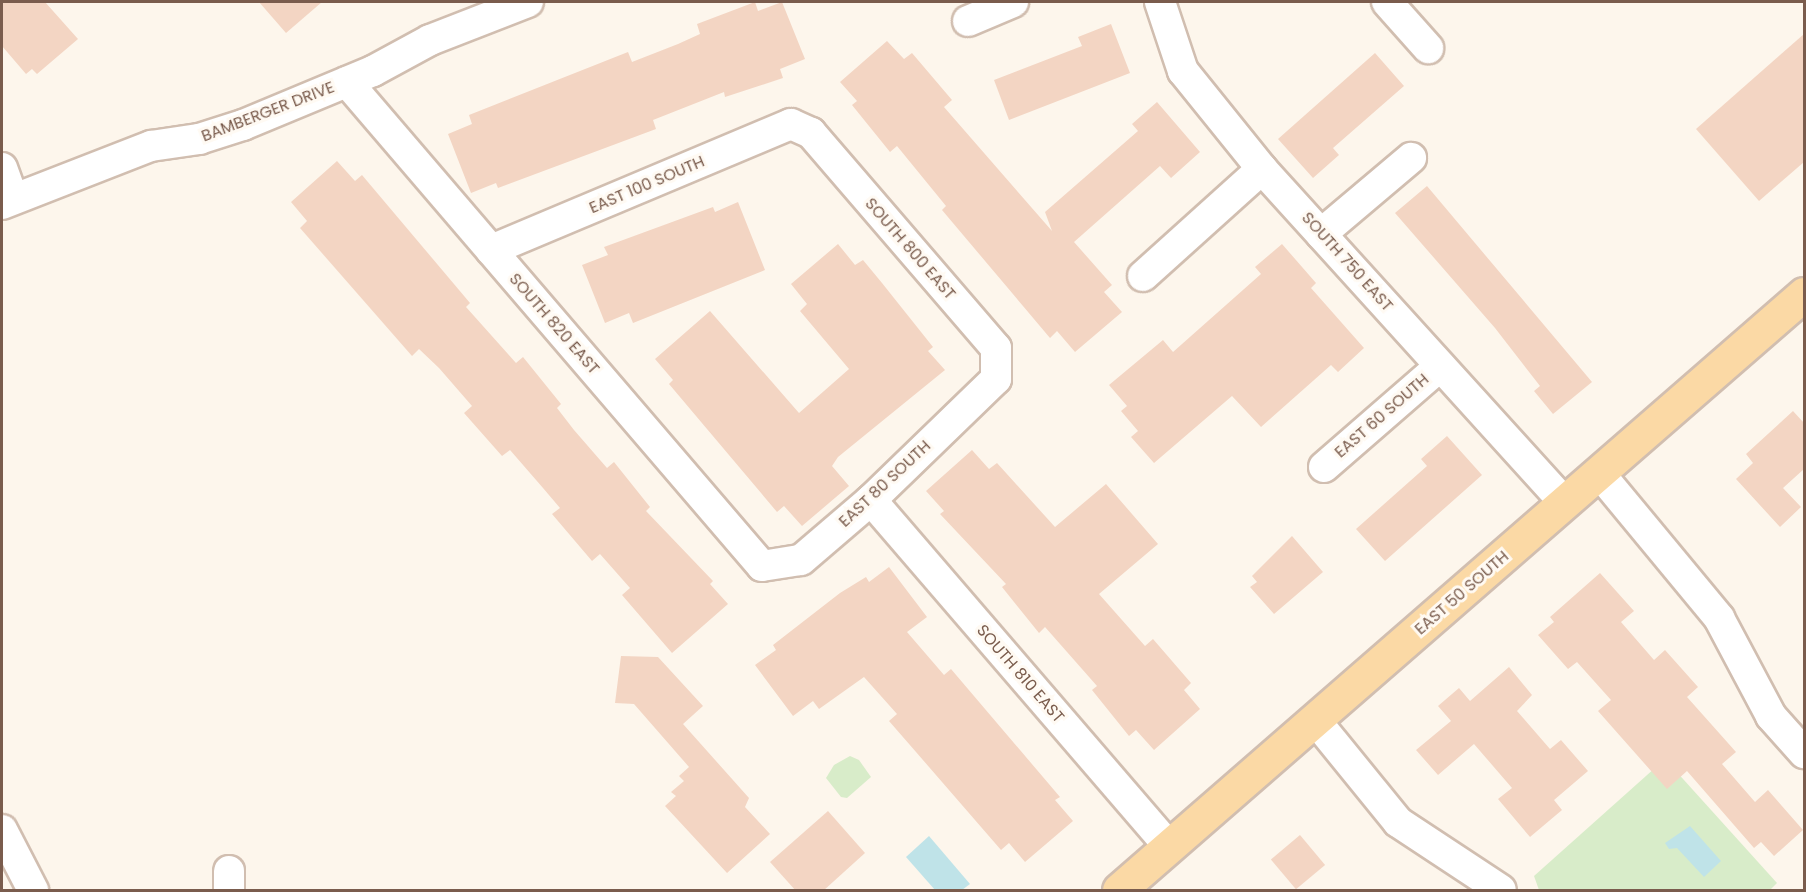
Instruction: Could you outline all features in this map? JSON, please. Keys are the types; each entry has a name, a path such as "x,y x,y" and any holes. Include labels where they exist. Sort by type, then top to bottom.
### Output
{"main road":[{"name":"EAST 50 SOUTH","path":"1119,891 1804,294"}],"street":[{"name":"BAMBERGER DRIVE","path":"8,202 151,146 200,139 243,125 347,82 430,40 528,2"},
{"path":"968,21 1013,2"},
{"name":"SOUTH 750 EAST","path":"1160,2 1183,71 1262,169 1565,503"},
{"path":"1388,2 1428,48"},
{"name":"SOUTH 820 EAST","path":"347,82 762,566"},
{"name":"EAST 100 SOUTH","path":"491,250 791,124 802,129"},
{"name":"SOUTH 800 EAST","path":"802,129 811,133 996,348 996,379"},
{"path":"1321,234 1411,158"},
{"path":"2,168 8,202"},
{"path":"1143,276 1262,169"},
{"name":"EAST 60 SOUTH","path":"1324,467 1440,366"},
{"name":"EAST 80 SOUTH","path":"762,566 801,560 870,500 996,379"},
{"path":"1600,474 1719,618 1771,716 1804,753"},
{"name":"SOUTH 810 EAST","path":"870,500 1169,847"},
{"path":"1316,721 1398,822 1501,891"},
{"path":"2,830 33,891"}],"green space":[{"path":"850,756 859,760 871,777 847,798 841,797 826,778 834,765"},
{"path":"1665,759 1777,883 1770,890 1539,890 1534,876"}],"water":[{"path":"1690,826 1721,861 1704,877 1677,848 1669,849 1665,843"},
{"path":"929,836 970,884 962,890 935,890 906,857"}],"building":[{"path":"2,2 45,2 78,39 37,74 32,69 26,74 2,46"},
{"path":"259,2 322,2 286,33"},
{"path":"755,2 758,11 782,2 805,59 780,69 783,78 725,97 724,92 653,120 656,129 498,188 496,183 471,193 448,134 472,124 469,115 628,52 632,62 678,44 700,34 697,24"},
{"path":"1111,24 1130,73 1009,120 994,80 1082,46 1078,37"},
{"path":"1804,34 1804,162 1759,201 1696,129"},
{"path":"887,41 904,59 912,53 952,100 944,107 1052,231 1045,212 1138,131 1132,124 1157,102 1200,152 1171,178 1160,166 1074,242 1112,285 1104,292 1122,312 1075,352 1057,331 1050,338 942,210 946,206 897,146 890,152 852,105 857,101 840,82"},
{"path":"1375,53 1404,86 1333,148 1339,155 1313,178 1278,139"},
{"path":"337,161 355,181 362,175 470,303 466,307 516,363 523,357 561,404 557,408 574,430 607,468 614,462 650,507 646,511 713,581 710,584 728,604 672,653 622,595 630,588 600,554 592,561 552,514 560,508 543,488 510,450 502,456 464,413 472,406 439,368 419,349 412,356 300,228 307,221 291,202"},
{"path":"1427,186 1592,382 1553,414 1534,391 1540,386 1495,328 1395,213"},
{"path":"738,202 765,270 633,323 629,313 605,323 582,265 608,255 604,247 713,207 715,212"},
{"path":"838,244 855,265 863,260 933,347 928,351 945,370 838,457 832,466 849,486 802,526 784,506 777,512 669,384 673,380 655,359 710,311 799,413 849,369 800,311 807,304 791,284"},
{"path":"1282,244 1316,283 1311,288 1364,348 1338,372 1331,365 1261,427 1232,396 1154,463 1131,437 1138,431 1121,411 1127,406 1109,385 1163,340 1173,352 1261,274 1255,267"},
{"path":"1793,411 1804,423 1804,469 1783,488 1801,507 1780,527 1736,479 1753,463 1746,454"},
{"path":"1447,436 1482,475 1385,561 1356,529 1427,466 1421,459"},
{"path":"972,450 989,469 997,463 1055,527 1106,484 1158,544 1099,594 1145,646 1153,639 1191,683 1184,690 1200,709 1154,750 1136,730 1129,736 1092,690 1097,686 1045,627 1039,633 1002,587 1006,584 940,514 944,511 926,491"},
{"path":"1292,536 1323,572 1274,614 1250,587 1257,582 1252,576"},
{"path":"889,567 927,617 907,632 944,675 951,669 1060,797 1055,800 1073,821 1025,862 1009,843 1001,850 889,721 897,714 864,677 819,709 813,701 793,716 755,665 776,650 773,645 840,593 866,577 869,582"},
{"path":"1600,573 1634,611 1621,622 1654,660 1665,650 1698,687 1687,697 1736,752 1722,764 1755,802 1768,790 1803,830 1774,856 1761,842 1754,848 1687,771 1667,789 1598,711 1611,700 1577,662 1568,669 1538,635 1554,622 1550,617"},
{"path":"621,656 658,657 703,706 683,724 749,798 745,807 770,834 727,873 665,806 676,796 671,792 684,781 679,776 689,767 634,704 615,703"},
{"path":"1509,667 1532,695 1517,711 1550,749 1561,740 1588,771 1554,800 1562,810 1530,837 1498,799 1512,788 1474,744 1438,775 1416,750 1451,721 1438,706 1459,688 1470,701"},
{"path":"828,811 865,853 823,891 796,891 770,862"},
{"path":"1300,835 1325,865 1296,889 1271,859"}]}
